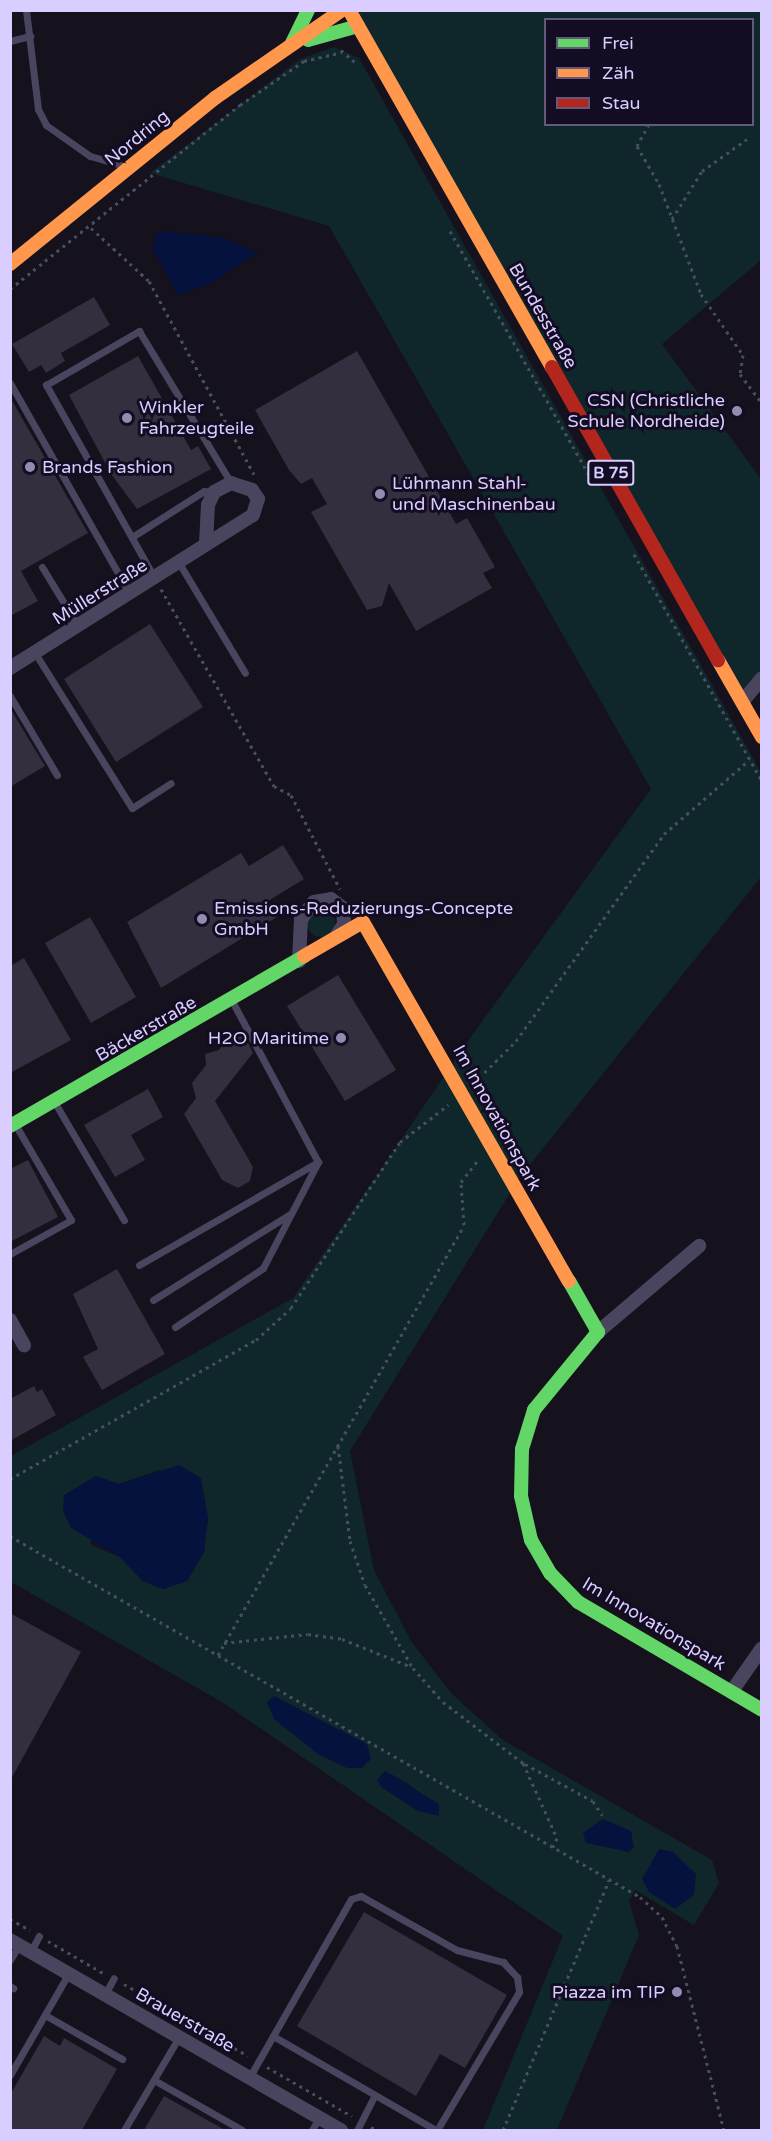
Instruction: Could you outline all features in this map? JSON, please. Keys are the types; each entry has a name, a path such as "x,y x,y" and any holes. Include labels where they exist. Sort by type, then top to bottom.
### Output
{"street":[{"name":"Nordring","path":"291,45 308,10"},
{"name":"Nordring","path":"10,264 130,167 291,45 342,10"},
{"name":"Bundesstraße","path":"349,10 742,702"},
{"name":"Nordring","path":"291,45 358,26"},
{"path":"206,544 208,505 214,492 231,483"},
{"name":"Müllerstraße","path":"10,668 155,579 253,515 258,499 252,490 231,483"},
{"path":"742,702 762,678"},
{"name":"B 75","path":"742,702 762,737"},
{"path":"299,961 301,919 323,898 343,908 344,924 333,942"},
{"name":"Im Innovationspark","path":"363,922 464,1093 493,1150 598,1332"},
{"name":"Bäckerstraße","path":"13,1125 333,942 363,922"},
{"name":"Im Innovationspark","path":"699,1246 598,1332 534,1410 522,1449 520,1496 531,1540 551,1574 578,1602 762,1710"},
{"path":"10,1320 24,1345"},
{"path":"732,1691 762,1648"},
{"name":"Brauerstraße","path":"20,1945 249,2078 316,2124 341,2130"}],"lane":[{"path":"26,10 38,109 46,125 90,156 130,167"},
{"path":"10,41 30,36"},
{"path":"155,579 46,385 139,331 231,483"},
{"path":"10,383 130,594"},
{"path":"132,537 204,491 214,492"},
{"path":"179,563 245,673"},
{"path":"42,567 78,626"},
{"path":"35,653 132,808 171,783"},
{"path":"10,696 57,775"},
{"path":"232,1000 318,1162"},
{"path":"55,1102 124,1220"},
{"path":"10,1254 71,1220 13,1125"},
{"path":"175,1327 252,1280 318,1162"},
{"path":"139,1265 318,1162"},
{"path":"153,1300 292,1212"},
{"path":"249,2078 351,1899 361,1896 458,1950 503,1962 518,1977 519,1992 436,2130 273,2036"},
{"path":"10,1960 20,1945 39,1936"},
{"path":"10,2075 69,1973"},
{"path":"105,1994 114,1978"},
{"path":"45,2014 122,2059"},
{"path":"124,2130 179,2037"},
{"path":"154,2080 242,2130"},
{"path":"357,2130 375,2096"}],"path":[{"path":"10,290 91,228 240,105 304,61 342,52 363,73"},
{"path":"648,126 637,146 672,220 701,294 743,355 740,374 762,403"},
{"path":"672,220 702,171 747,139"},
{"path":"73,215 91,228 149,281 244,462 258,479"},
{"path":"447,224 592,481"},
{"path":"633,552 762,781"},
{"path":"155,579 274,786 291,795 342,883"},
{"path":"10,1479 256,1340 291,1308 400,1142 464,1093 516,1041 664,834 749,760"},
{"path":"218,1655 464,1225 460,1182 472,1163 493,1150"},
{"path":"338,1444 350,1541 361,1574 413,1668 442,1702 523,1763 592,1801 602,1815"},
{"path":"10,1536 553,1847 609,1880 662,1917 678,1946 724,2130"},
{"path":"224,1643 308,1635 342,1639 413,1668"},
{"path":"523,1763 558,1838 553,1847"},
{"path":"503,2130 609,1880"},
{"path":"10,1919 377,2130"}],"green space":[{"path":"349,11 761,11 761,260 662,344 761,479 761,674 742,702"},
{"path":"334,47 359,58 761,772 761,877 520,1177 350,1451 374,1570 411,1641 451,1693 503,1740 712,1860 719,1883 694,1925 635,1890 629,1901 639,1935 557,2130 483,2130 563,1936 222,1702 11,1582 11,1456 293,1298 475,1031 651,789 329,226 150,173 300,59","holes":["159,1470 208,1517 204,1552 187,1581 163,1589 143,1581 120,1557 91,1545 96,1476 119,1484","385,1771 407,1783 421,1794 397,1796 381,1787"]},
{"path":"321,909 331,913 335,923 331,933 321,937 311,933 307,923 311,913"}],"shaded area":[{"path":"164,231 224,238 257,253 210,284 178,295 152,248 156,234"},
{"path":"179,1465 201,1478 208,1517 204,1552 187,1581 163,1589 143,1581 120,1557 71,1528 63,1511 64,1495 96,1476 119,1484"},
{"path":"274,1696 367,1744 371,1759 362,1768 347,1768 318,1754 274,1719 267,1702"},
{"path":"385,1771 439,1804 439,1816 418,1811 381,1787 377,1780"},
{"path":"603,1819 631,1831 634,1847 629,1852 586,1843 583,1833"},
{"path":"659,1849 673,1852 696,1874 694,1895 675,1909 649,1892 642,1879"}],"building":[{"path":"94,297 110,325 61,353 65,361 46,373 41,365 29,372 12,344"},
{"name":"Lühmann Stahl- und Maschinenbau","path":"357,351 456,524 467,518 495,567 483,573 492,588 416,631 389,583 382,606 367,610 311,512 327,504 312,478 301,484 289,470 255,410"},
{"name":"Winkler Fahrzeugteile","path":"138,356 191,450 198,446 211,469 137,509 111,474 69,395"},
{"name":"Brands Fashion","path":"10,397 88,533 21,571 38,601 10,616"},
{"path":"150,624 203,707 116,762 64,679"},
{"path":"10,708 45,766 10,787"},
{"name":"Emissions-Reduzierungs-Concepte GmbH","path":"283,845 304,879 268,901 277,917 161,988 127,922 241,853 249,866"},
{"path":"90,917 136,997 91,1023 45,943"},
{"path":"24,958 71,1040 10,1073 10,966"},
{"name":"H2O Maritime","path":"338,975 396,1070 345,1101 287,1006"},
{"path":"232,1033 245,1037 253,1053 215,1101 253,1167 250,1181 238,1188 222,1180 184,1114 196,1098 192,1083 206,1065 205,1054 219,1050"},
{"path":"148,1089 163,1117 131,1135 145,1160 115,1177 84,1125"},
{"path":"28,1160 58,1217 10,1242 10,1169"},
{"path":"117,1269 165,1354 102,1390 83,1357 98,1349 73,1294"},
{"path":"34,1386 37,1392 42,1389 56,1415 10,1441 10,1399"},
{"path":"10,1613 81,1652 10,1781"},
{"path":"364,1912 507,1995 465,2068 440,2054 416,2096 297,2026"},
{"path":"44,2036 60,2046 64,2038 117,2069 82,2130 10,2130 10,2095"},
{"path":"164,2096 225,2130 144,2130"}],"traffic: fast":[{"path":"292,43 308,10"},
{"path":"308,40 358,26"},
{"path":"10,1126 304,956"},
{"path":"569,1281 598,1332 534,1410 522,1449 521,1496 531,1540 551,1574 578,1602 762,1710"}],"traffic: slow":[{"path":"10,264 215,98 342,10"},
{"path":"349,10 552,367"},
{"path":"718,660 762,737"},
{"path":"304,956 363,922 569,1281"}],"traffic: jam":[{"path":"552,367 718,660"}],"place":[{"name":"CSN (Christliche Schule Nordheide)","path":"737,411"},
{"name":"Winkler Fahrzeugteile","path":"127,418"},
{"name":"Brands Fashion","path":"30,467"},
{"name":"Lühmann Stahl- und Maschinenbau","path":"380,494"},
{"name":"Emissions-Reduzierungs-Concepte GmbH","path":"202,919"},
{"name":"H2O Maritime","path":"341,1038"},
{"name":"Piazza im TIP","path":"677,1992"}]}
